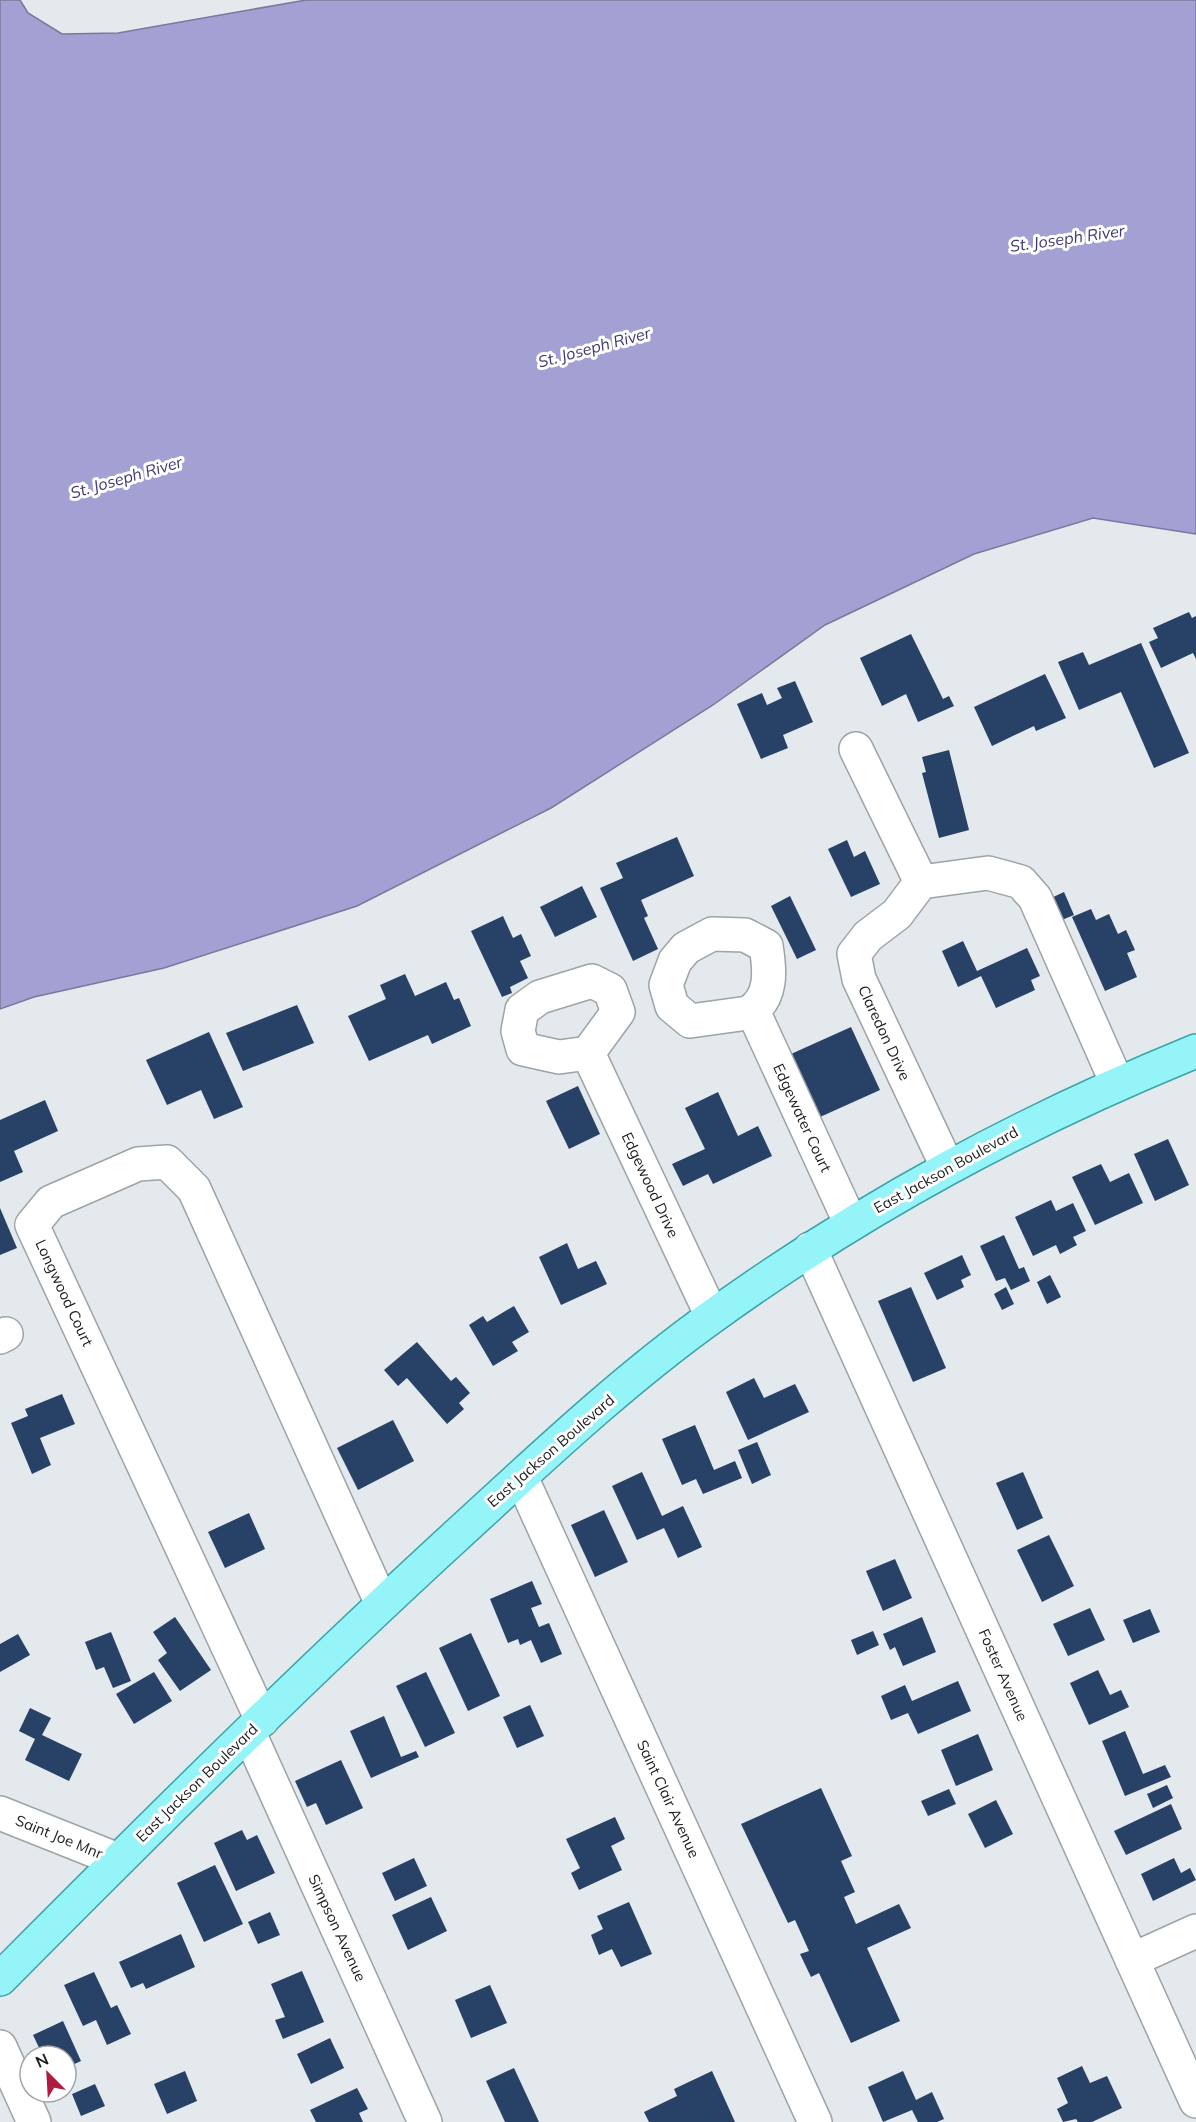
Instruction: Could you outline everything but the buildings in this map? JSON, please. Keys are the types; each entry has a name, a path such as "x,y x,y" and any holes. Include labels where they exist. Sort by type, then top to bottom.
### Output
{"main road":[{"name":"East Jackson Boulevard","path":"0,1979 118,1860 382,1604 521,1477 712,1316 810,1249 947,1167 1034,1121 1196,1050"}],"street":[{"path":"856,749 921,882 987,873 1022,882 1035,898 1117,1083"},
{"name":"Claredon Drive","path":"921,882 897,914 867,936 854,954 859,979 947,1167"},
{"name":"Edgewater Court","path":"753,1011 851,1224"},
{"name":"Edgewood Drive","path":"588,1053 712,1316"},
{"name":"Longwood Court","path":"256,1726 32,1225 51,1202 138,1164 167,1162 194,1189 382,1604"},
{"name":"Foster Avenue","path":"810,1249 1196,2101"},
{"name":"Saint Clair Avenue","path":"521,1477 815,2122"},
{"name":"Simpson Avenue","path":"256,1726 425,2122"},
{"name":"Saint Joe Mnr","path":"0,1813 118,1860"},
{"path":"1132,1960 1196,1931"},
{"path":"0,2047 34,2122"}],"water":[{"name":"St. Joseph River","path":"0,0 20,0 28,13 62,34 118,33 306,0 1196,0 1196,534 1093,518 974,554 825,625 713,705 551,808 357,906 164,968 34,997 0,1009"}]}
